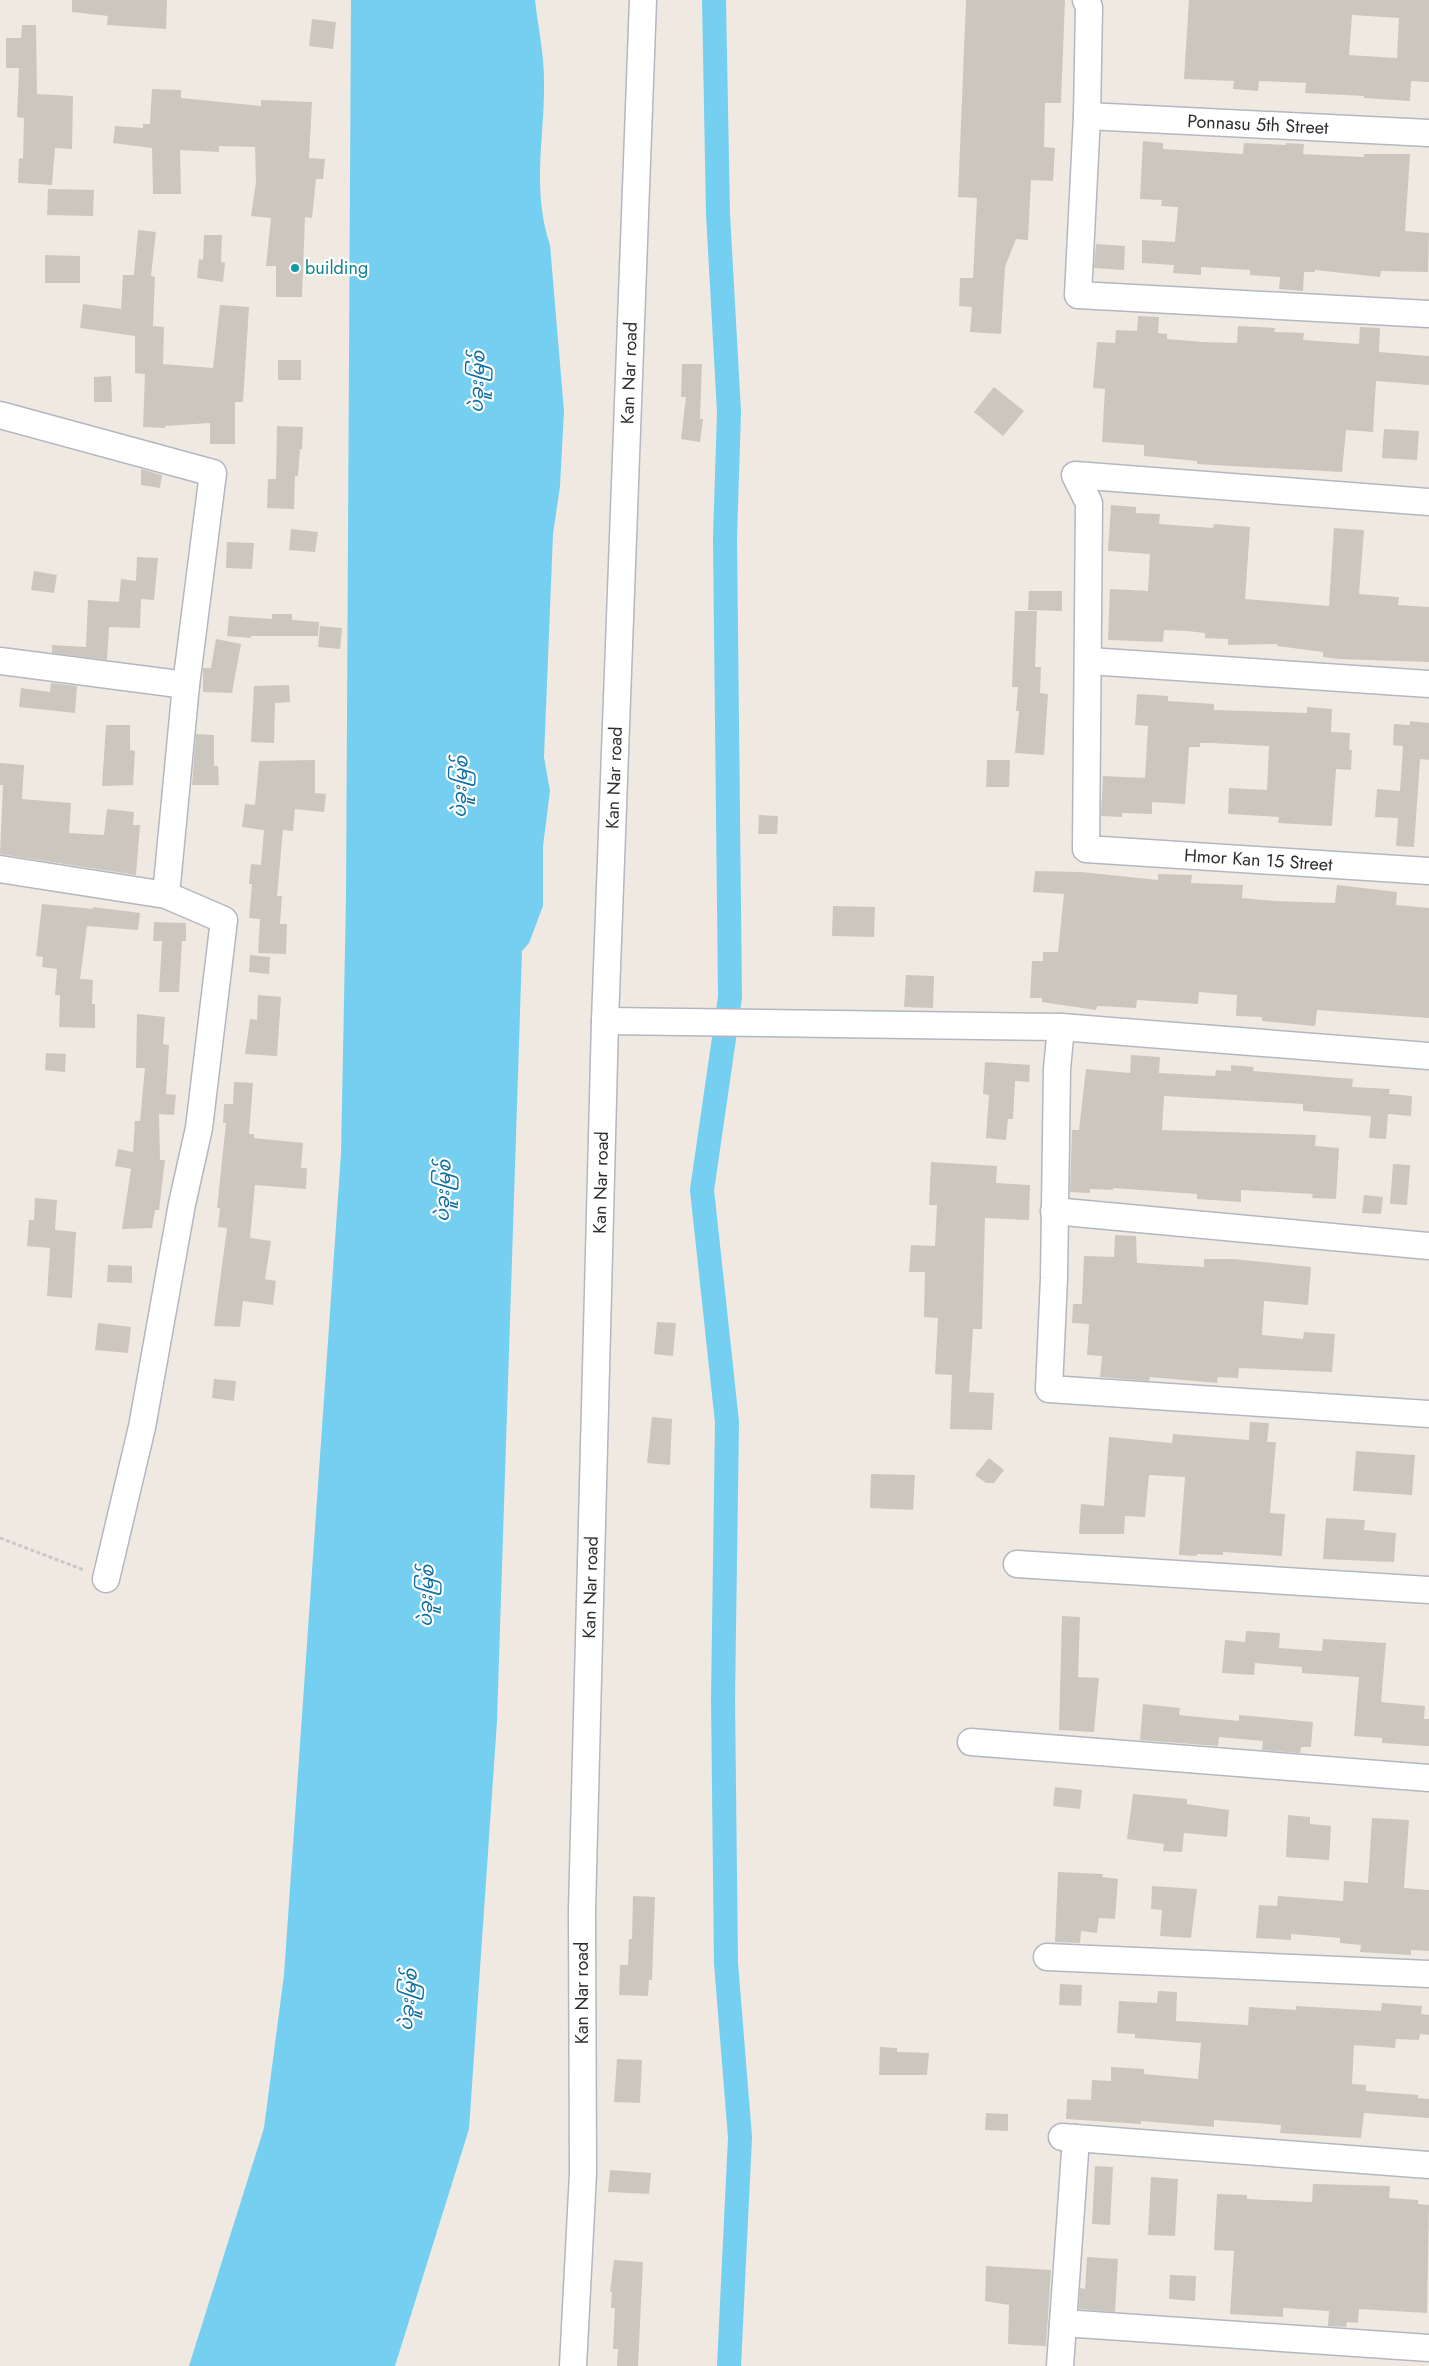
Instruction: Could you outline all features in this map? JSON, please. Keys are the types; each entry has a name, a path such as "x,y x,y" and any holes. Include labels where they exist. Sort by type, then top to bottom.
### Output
{"street":[{"name":"Kan Nar road","path":"573,2366 583,2173 582,1910 605,1021 643,0"},
{"path":"1088,2 1088,116 1078,295 1429,314"},
{"name":"Ponnasu 5th Street","path":"1088,116 1429,133"},
{"path":"0,415 213,472 186,685 166,895"},
{"path":"1429,502 1075,475 1089,503 1089,661 1429,684"},
{"path":"0,661 186,685"},
{"name":"Hmor Kan 15 Street","path":"1089,661 1086,849 1429,871"},
{"path":"0,869 166,895 224,920 198,1128 182,1204 142,1427 106,1579"},
{"path":"605,1021 1061,1027 1429,1056"},
{"path":"1061,1027 1057,1069 1054,1278 1049,1389 1429,1414"},
{"path":"1054,1210 1429,1246"},
{"path":"1017,1564 1429,1590"},
{"path":"971,1742 1429,1778"},
{"path":"1047,1957 1429,1974"},
{"path":"1060,2366 1069,2138 1429,2165"},
{"path":"1063,2323 1429,2348"}],"path":[{"path":"0,1538 106,1579"}],"water":[{"name":"ပဲခူးမြစ်","path":"351,0 535,0 543,60 544,101 540,163 541,203 550,245 564,411 560,486 553,534 544,757 550,791 543,846 543,906 529,943 522,951 497,1721 469,2129 395,2366 189,2366 264,2128 284,1975 341,1154 346,898"}],"building":[{"path":"72,0 167,0 166,29 107,25 108,16 72,12"},
{"path":"966,0 1065,0 1061,103 1045,103 1044,147 1055,148 1053,181 1031,180 1028,240 1016,239 1005,267 1001,334 970,332 972,307 959,306 960,278 973,278 977,198 958,197"},
{"path":"1189,0 1429,0 1429,82 1411,81 1410,101 1305,93 1306,83 1259,81 1258,91 1233,89 1234,81 1184,79","holes":["1352,15 1399,18 1397,58 1349,55"]},
{"path":"312,19 336,22 333,49 309,46"},
{"path":"22,25 36,25 37,94 73,96 72,149 55,148 52,185 18,183 19,158 23,159 24,118 17,117 19,68 6,68 6,38 21,38"},
{"path":"152,89 181,90 181,98 261,106 261,100 312,102 309,158 325,159 323,179 316,179 312,218 305,217 302,297 276,297 276,266 266,266 271,218 251,216 256,182 255,147 219,146 219,152 180,150 181,194 153,194 152,148 113,143 115,126 143,128 143,124 150,124"},
{"path":"1143,141 1163,143 1163,149 1243,154 1244,143 1286,145 1286,143 1304,144 1303,154 1364,157 1364,154 1410,154 1405,231 1429,233 1428,272 1381,271 1380,277 1315,270 1315,272 1304,272 1303,291 1279,289 1280,277 1250,275 1250,270 1201,267 1201,275 1173,273 1174,265 1142,263 1142,240 1175,242 1178,207 1161,206 1162,200 1140,199"},
{"path":"48,189 94,190 93,216 47,215"},
{"path":"138,230 156,232 151,276 155,277 153,326 164,327 163,364 213,368 220,305 249,307 243,402 235,402 235,444 210,444 210,423 165,426 165,428 143,427 145,374 135,373 135,336 80,328 83,304 121,309 123,275 134,275"},
{"path":"204,235 222,235 221,262 225,263 223,282 197,278 199,259 203,260"},
{"path":"1096,244 1125,246 1124,270 1094,268"},
{"path":"45,255 80,256 80,283 45,283"},
{"path":"1138,316 1159,317 1158,333 1167,334 1167,339 1203,342 1237,343 1238,326 1275,328 1274,332 1304,333 1303,340 1359,344 1360,327 1380,328 1379,352 1429,356 1429,385 1376,381 1373,432 1346,430 1342,472 1197,464 1197,461 1144,456 1144,445 1102,442 1105,389 1093,388 1097,342 1115,343 1116,330 1137,331"},
{"path":"278,360 301,360 301,380 278,380"},
{"path":"682,364 702,364 700,419 703,419 700,442 681,439 686,397 681,397"},
{"path":"111,376 112,402 94,402 94,377"},
{"path":"994,387 1024,411 1003,436 974,412"},
{"path":"277,426 303,427 298,476 295,476 294,509 267,508 268,479 276,479"},
{"path":"1384,429 1419,431 1417,460 1382,458"},
{"path":"141,469 162,475 160,488 141,485"},
{"path":"1111,505 1136,507 1136,513 1160,514 1159,524 1213,528 1214,524 1250,527 1245,599 1329,606 1334,528 1364,530 1359,594 1399,597 1398,605 1429,607 1429,662 1339,659 1323,657 1323,652 1277,646 1277,644 1228,645 1228,639 1205,638 1205,633 1187,631 1164,630 1163,642 1108,640 1110,589 1148,591 1150,554 1108,551"},
{"path":"291,529 318,532 315,552 289,550"},
{"path":"227,542 254,543 252,569 226,568"},
{"path":"137,557 158,558 154,600 141,599 140,628 109,627 107,660 52,653 52,645 86,647 88,600 119,602 121,579 136,581"},
{"path":"34,571 57,575 54,593 31,590"},
{"path":"1029,591 1062,591 1062,611 1028,610"},
{"path":"1015,611 1037,611 1035,667 1041,667 1040,693 1048,694 1044,755 1015,753 1019,711 1016,711 1018,687 1012,687"},
{"path":"272,614 292,614 292,620 319,622 318,636 251,636 251,638 227,636 229,616 272,619"},
{"path":"320,626 342,628 340,649 318,647"},
{"path":"216,639 241,644 232,693 203,692 203,668 211,668"},
{"path":"51,683 77,686 75,713 19,707 21,688 50,692"},
{"path":"289,685 290,702 275,703 274,743 251,742 254,686"},
{"path":"1137,694 1168,696 1168,701 1214,704 1214,710 1307,713 1307,707 1332,709 1331,732 1350,733 1349,750 1352,750 1351,770 1336,769 1332,826 1278,823 1279,817 1228,814 1229,788 1267,790 1269,746 1212,743 1200,743 1200,747 1189,747 1185,804 1152,802 1152,814 1122,813 1122,817 1101,816 1103,776 1145,778 1148,726 1135,725"},
{"path":"1410,721 1429,723 1429,760 1420,759 1414,847 1396,846 1398,818 1375,817 1377,789 1400,791 1403,746 1393,745 1394,724 1410,725"},
{"path":"106,725 130,725 130,750 135,751 133,785 102,786"},
{"path":"196,734 214,735 214,766 218,766 219,785 192,785"},
{"path":"315,760 315,793 326,794 324,812 295,809 293,831 283,830 277,896 282,896 280,924 287,924 286,954 258,953 260,919 249,918 252,884 249,884 251,864 261,865 264,830 242,827 245,804 255,805 259,761"},
{"path":"987,760 1010,760 1009,787 986,787"},
{"path":"0,763 24,765 22,799 71,803 69,833 104,835 107,809 134,812 133,825 140,825 136,875 0,854 3,785 0,785"},
{"path":"759,815 778,816 777,834 758,834"},
{"path":"1035,871 1081,872 1158,880 1158,874 1192,875 1191,883 1243,885 1242,898 1275,901 1335,903 1337,885 1397,892 1396,905 1429,908 1429,1018 1317,1010 1315,1026 1262,1021 1262,1017 1236,1016 1237,995 1199,992 1198,1004 1137,1000 1136,1008 1097,1006 1096,1010 1042,1002 1042,998 1030,998 1032,961 1043,961 1043,952 1058,952 1064,894 1033,892"},
{"path":"42,904 93,909 93,907 140,913 138,930 87,926 80,979 93,980 92,1004 95,1004 95,1028 59,1027 60,995 55,995 57,969 42,967 43,957 36,956"},
{"path":"833,906 875,907 874,937 832,936"},
{"path":"154,922 186,923 186,941 182,941 179,992 159,992 162,941 153,941"},
{"path":"250,955 270,957 269,974 249,972"},
{"path":"906,975 934,976 933,1008 904,1007"},
{"path":"258,995 281,997 277,1056 245,1054 250,1019 257,1020"},
{"path":"137,1014 165,1017 163,1044 169,1045 166,1094 176,1095 174,1115 159,1114 160,1160 165,1160 159,1210 155,1210 152,1228 122,1229 131,1169 115,1166 118,1149 133,1152 135,1121 140,1121 145,1068 136,1068"},
{"path":"46,1053 66,1054 65,1072 45,1070"},
{"path":"1131,1055 1160,1057 1159,1073 1215,1076 1216,1070 1231,1071 1231,1065 1254,1067 1253,1071 1353,1079 1352,1087 1390,1089 1389,1094 1412,1096 1411,1116 1388,1114 1386,1139 1369,1138 1371,1116 1303,1111 1303,1104 1164,1096 1162,1130 1316,1135 1315,1146 1339,1148 1336,1199 1312,1198 1313,1194 1241,1190 1241,1202 1197,1199 1197,1194 1113,1188 1113,1190 1090,1189 1090,1193 1070,1192 1072,1130 1079,1130 1086,1069 1130,1073"},
{"path":"985,1062 1030,1065 1029,1082 1015,1081 1013,1119 1008,1119 1006,1140 986,1138 989,1095 983,1094"},
{"path":"234,1082 253,1083 249,1134 254,1134 254,1138 303,1143 301,1168 307,1168 306,1189 255,1185 250,1238 271,1241 265,1279 276,1281 273,1305 243,1301 240,1327 214,1326 227,1228 218,1227 220,1208 217,1208 226,1123 223,1123 224,1104 233,1104"},
{"path":"931,1162 997,1166 996,1183 1030,1185 1029,1220 985,1218 982,1329 973,1329 969,1392 994,1393 992,1430 950,1429 952,1375 935,1374 938,1318 924,1317 925,1272 909,1272 911,1245 935,1246 937,1205 929,1205"},
{"path":"1393,1164 1410,1165 1407,1205 1390,1204"},
{"path":"1364,1195 1383,1197 1381,1214 1362,1213"},
{"path":"35,1198 57,1200 55,1230 76,1232 72,1298 47,1296 50,1248 27,1246 29,1220 34,1220"},
{"path":"1115,1235 1136,1236 1137,1263 1204,1267 1204,1259 1233,1259 1311,1267 1308,1305 1264,1301 1262,1335 1303,1339 1304,1332 1335,1334 1332,1372 1239,1368 1238,1378 1218,1377 1217,1383 1150,1377 1149,1381 1100,1377 1102,1356 1087,1355 1089,1324 1072,1323 1073,1304 1082,1304 1084,1256 1114,1257"},
{"path":"108,1265 132,1266 132,1283 107,1282"},
{"path":"657,1322 676,1323 673,1356 654,1354"},
{"path":"98,1323 131,1327 128,1353 95,1350"},
{"path":"214,1379 236,1381 234,1401 212,1398"},
{"path":"652,1417 672,1419 670,1465 647,1463"},
{"path":"1250,1422 1269,1423 1267,1442 1276,1442 1270,1513 1285,1514 1282,1556 1223,1552 1223,1555 1179,1555 1185,1477 1149,1475 1145,1517 1125,1516 1124,1534 1079,1534 1081,1504 1104,1506 1109,1437 1172,1443 1173,1434 1249,1440"},
{"path":"1356,1451 1415,1455 1412,1495 1353,1491"},
{"path":"989,1458 1004,1470 994,1483 986,1483 975,1475"},
{"path":"871,1474 915,1475 913,1510 870,1508"},
{"path":"1326,1518 1365,1520 1364,1530 1396,1533 1394,1562 1323,1559"},
{"path":"1062,1616 1080,1617 1078,1677 1099,1678 1094,1732 1059,1730"},
{"path":"1246,1631 1280,1633 1279,1648 1322,1651 1323,1639 1386,1643 1381,1702 1425,1706 1424,1719 1429,1719 1429,1746 1382,1743 1382,1738 1354,1736 1359,1677 1302,1673 1302,1667 1255,1663 1254,1675 1222,1673 1225,1640 1245,1642"},
{"path":"1143,1704 1180,1708 1179,1715 1239,1721 1239,1715 1313,1722 1311,1747 1301,1747 1300,1753 1262,1750 1263,1741 1219,1737 1218,1746 1140,1740"},
{"path":"1055,1787 1082,1790 1080,1809 1053,1806"},
{"path":"1133,1794 1187,1799 1187,1804 1229,1810 1227,1837 1184,1833 1182,1852 1163,1851 1164,1844 1127,1839"},
{"path":"1288,1815 1310,1817 1310,1824 1331,1826 1329,1860 1286,1857"},
{"path":"1372,1818 1409,1820 1404,1888 1429,1890 1429,1951 1411,1950 1411,1955 1360,1952 1361,1945 1340,1943 1340,1938 1291,1934 1291,1940 1256,1938 1259,1905 1277,1906 1278,1896 1343,1901 1344,1881 1368,1883"},
{"path":"1058,1872 1103,1874 1102,1877 1118,1879 1115,1919 1099,1918 1097,1933 1081,1931 1080,1943 1055,1942"},
{"path":"1152,1886 1197,1889 1191,1938 1160,1936 1162,1910 1151,1909"},
{"path":"633,1896 655,1897 652,1980 649,1980 648,1996 619,1995 620,1965 628,1965 629,1939 632,1939"},
{"path":"1060,1984 1082,1985 1081,2006 1059,2005"},
{"path":"1158,1991 1177,1992 1176,2021 1248,2025 1249,2007 1296,2010 1296,2006 1381,2011 1382,2003 1422,2006 1421,2014 1429,2015 1429,2035 1420,2034 1419,2040 1396,2039 1395,2048 1354,2045 1352,2084 1366,2085 1366,2091 1418,2095 1418,2098 1429,2099 1429,2118 1364,2113 1361,2138 1280,2133 1281,2125 1214,2120 1214,2127 1141,2121 1141,2124 1066,2119 1067,2099 1091,2100 1092,2080 1111,2081 1111,2067 1144,2069 1144,2074 1198,2079 1201,2043 1135,2038 1135,2034 1117,2033 1119,2001 1157,2003"},
{"path":"880,2047 897,2048 897,2052 929,2053 927,2075 879,2075"},
{"path":"617,2059 642,2060 640,2103 614,2102"},
{"path":"986,2113 1008,2114 1008,2131 985,2130"},
{"path":"1095,2166 1113,2167 1110,2225 1092,2224"},
{"path":"610,2170 651,2173 649,2194 608,2192"},
{"path":"1151,2177 1178,2179 1175,2236 1148,2235"},
{"path":"1313,2184 1390,2186 1389,2198 1418,2200 1418,2204 1429,2205 1427,2313 1359,2309 1358,2323 1347,2322 1346,2327 1328,2326 1329,2311 1283,2308 1283,2317 1230,2314 1234,2251 1214,2250 1217,2194 1247,2195 1247,2199 1312,2202"},
{"path":"1087,2257 1118,2259 1115,2312 1079,2309 1080,2288 1085,2289"},
{"path":"614,2260 643,2262 638,2366 617,2366 618,2349 613,2349 615,2308 611,2308 612,2292 610,2292"},
{"path":"986,2266 1051,2270 1046,2346 1008,2344 1009,2305 985,2301"},
{"path":"1170,2275 1196,2276 1195,2301 1169,2299"}],"waterway":[{"path":"714,0 718,214 729,412 725,538 730,997 702,1190 727,1422 723,1699 726,1963 740,2137 729,2366"}],"place":[{"name":"building","path":"295,268"}]}
